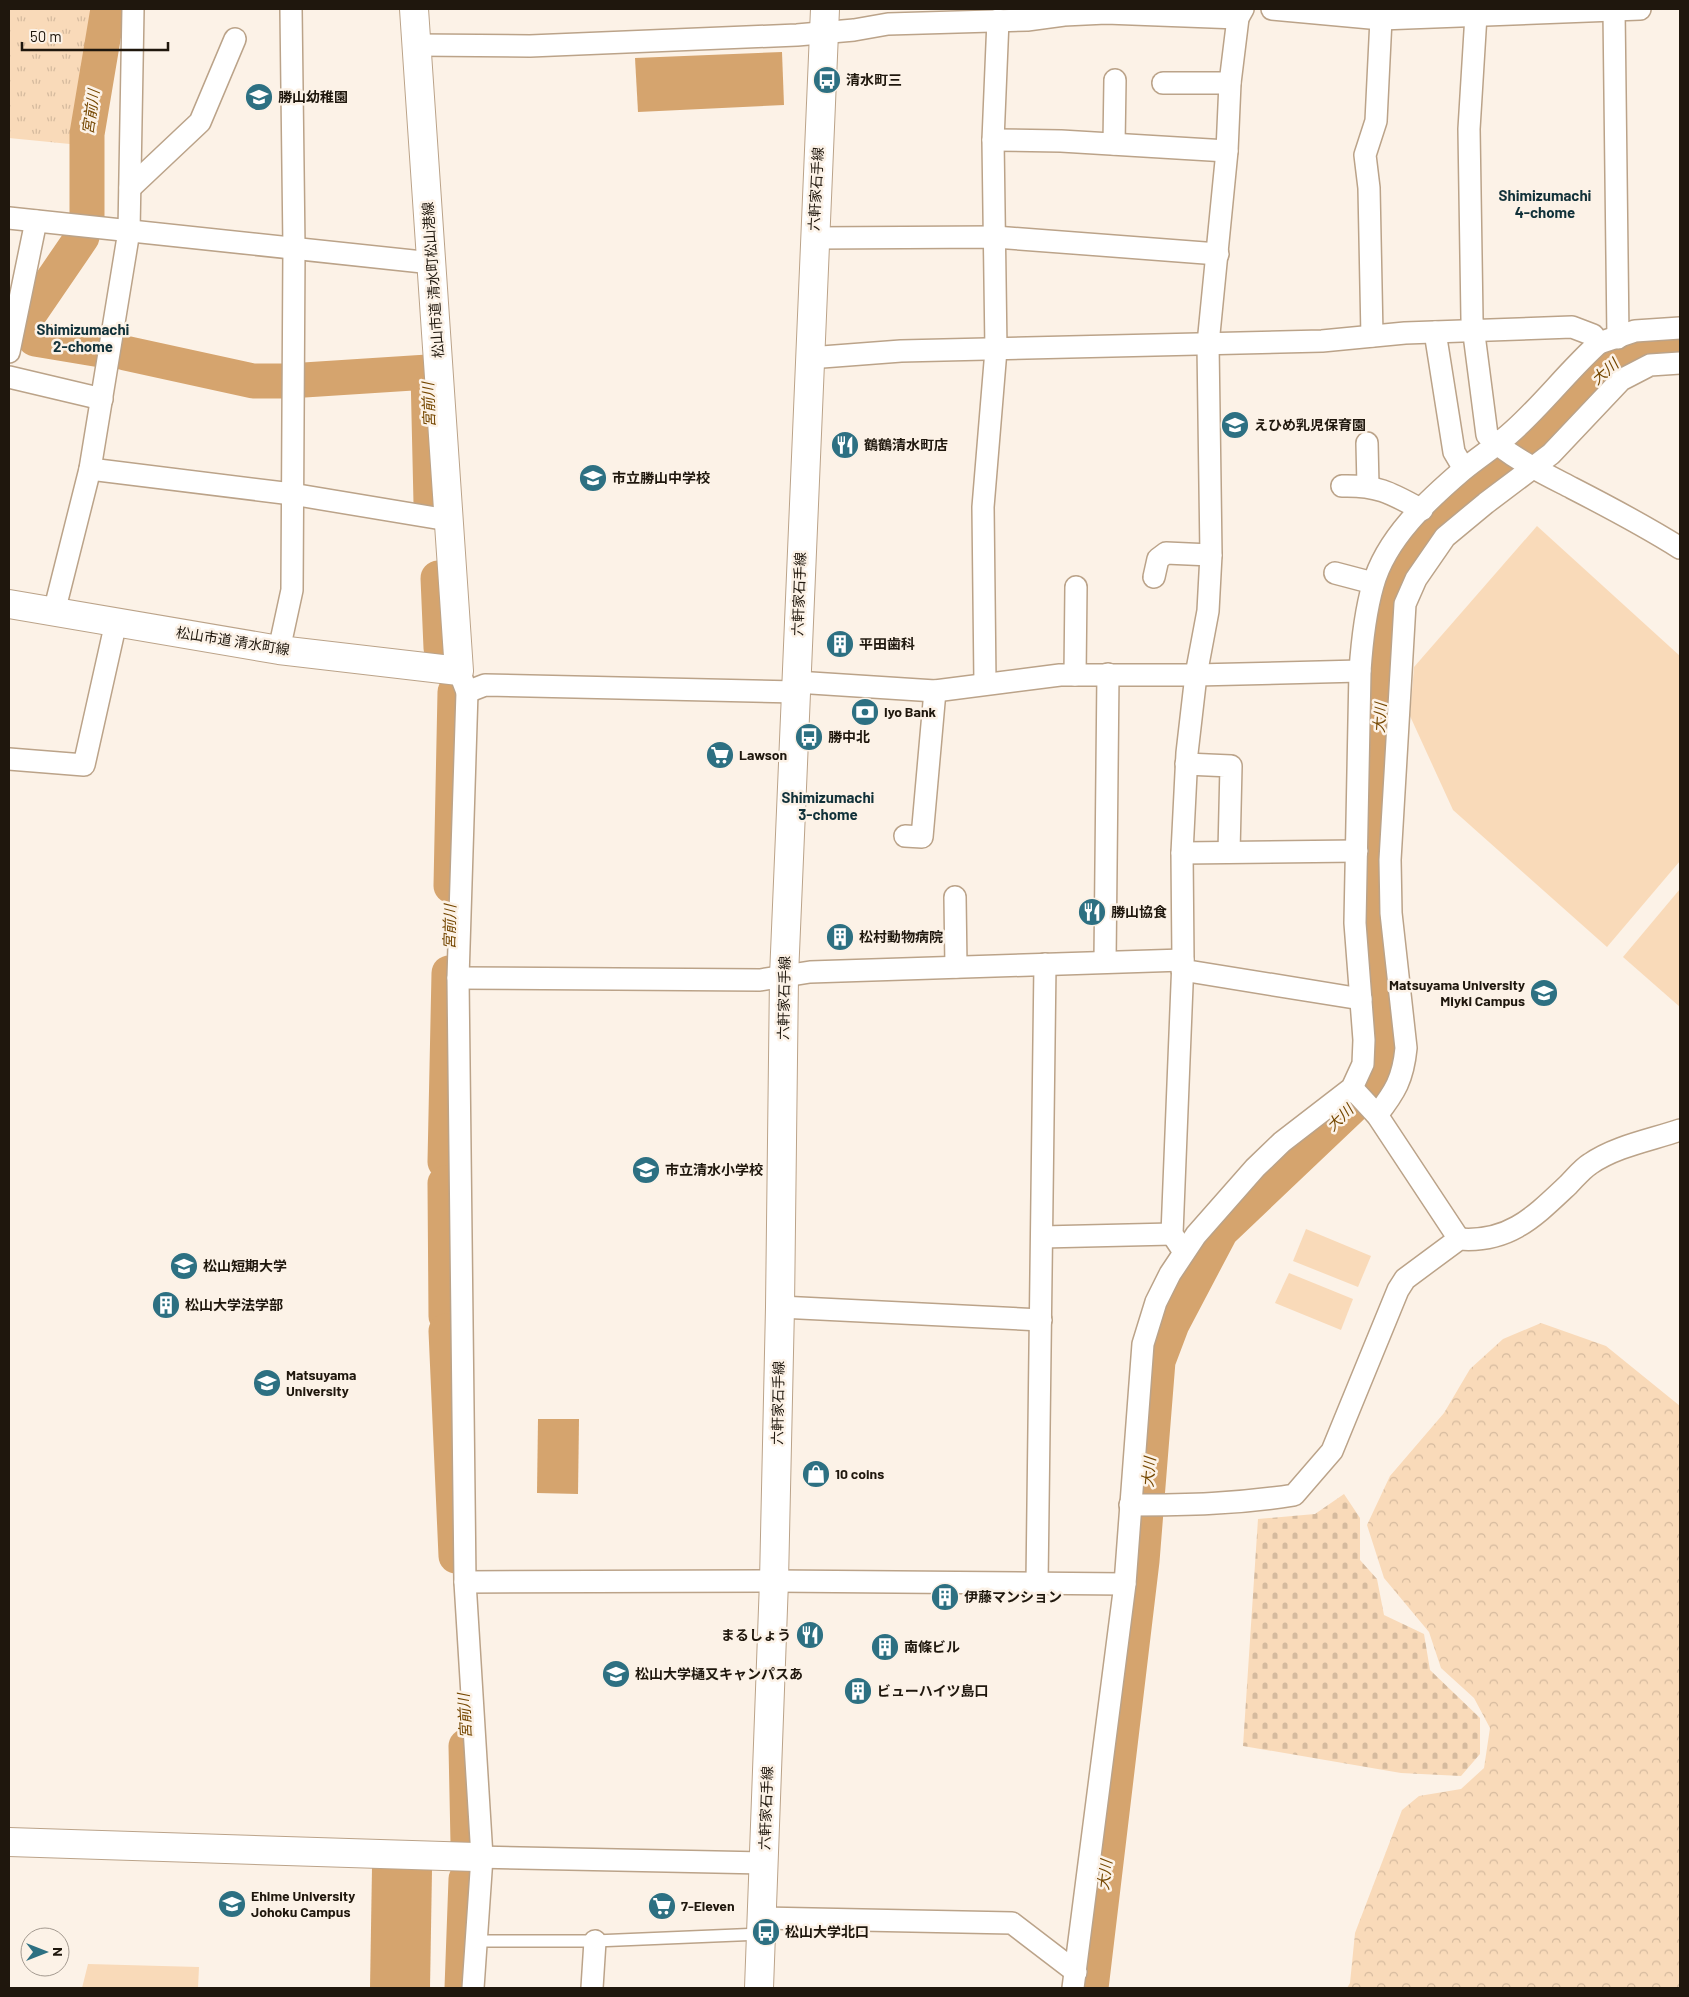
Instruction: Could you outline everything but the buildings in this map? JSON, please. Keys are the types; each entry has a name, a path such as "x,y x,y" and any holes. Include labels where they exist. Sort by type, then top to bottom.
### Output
{"main road":[{"name":"松山市道 清水町松山港線","path":"414,9 448,520 463,681"},
{"name":"六軒家石手線","path":"759,1988 774,1581 784,976 824,21"},
{"name":"松山市道 清水町線","path":"9,604 463,681"},
{"path":"9,1842 473,1857"}],"street":[{"path":"54,612 90,469 129,231 133,9"},
{"path":"279,650 292,590 294,248 291,9"},
{"path":"1272,9 1390,16 1640,9"},
{"path":"1609,341 1625,9"},
{"path":"416,44 530,46 824,21 854,30 888,24 1027,20 1064,12 1241,13 1230,83 1227,151 1208,344 1211,555 1208,611 1196,675 1186,764 1182,853 1182,965 1172,1234 1184,1252"},
{"path":"1476,15 1469,129 1472,319 1488,434 1502,448 1532,466 1648,528 1680,548"},
{"path":"1372,336 1369,188 1365,155 1376,121 1390,16"},
{"path":"985,683 982,507 996,350 993,140 998,20"},
{"path":"130,188 200,122 235,39"},
{"path":"1114,144 1115,80"},
{"path":"1163,83 1230,83"},
{"path":"993,140 1114,144 1227,151"},
{"path":"9,218 432,263"},
{"path":"9,352 36,221"},
{"path":"814,238 995,236 1218,254"},
{"path":"809,358 901,352 1330,340 1474,330 1572,328 1609,341"},
{"path":"1074,1980 1125,1584 1143,1344 1156,1302 1184,1252 1196,1235 1255,1168 1282,1142 1354,1090 1363,1064 1361,998 1355,923 1360,671 1362,642 1373,583 1386,554 1403,529 1464,469 1502,448 1575,364 1609,341 1635,332 1680,328"},
{"path":"1435,332 1454,452 1464,469"},
{"path":"1374,1113 1395,1093 1404,1065 1406,1048 1390,913 1390,860 1405,604 1416,579 1445,537 1558,447 1621,380 1650,366 1680,363"},
{"path":"9,377 102,400"},
{"path":"1367,443 1368,486"},
{"path":"90,469 292,494 448,520"},
{"path":"1342,486 1368,486 1392,493 1422,510"},
{"path":"1154,577 1158,559 1166,553 1211,555"},
{"path":"1335,573 1373,583"},
{"path":"1075,675 1076,587"},
{"path":"9,759 84,766 116,622"},
{"path":"473,1988 476,1941 465,1582 458,978 463,681 485,685 796,687 935,691 985,683 1075,675 1196,675 1360,671"},
{"path":"1105,962 1108,674"},
{"path":"905,836 922,837 935,691"},
{"path":"1186,764 1231,766 1228,852"},
{"path":"1182,853 1357,851"},
{"path":"955,897 956,967"},
{"path":"458,978 760,980 810,972 1105,962 1182,965 1361,998"},
{"path":"1037,1583 1045,964"},
{"path":"1354,1090 1374,1113 1459,1239"},
{"path":"1132,1505 1159,1507 1248,1502 1294,1495 1332,1451 1398,1290 1405,1278 1459,1239 1479,1241 1521,1226 1540,1212 1588,1165 1604,1156 1680,1130"},
{"path":"1042,1237 1172,1234"},
{"path":"780,1307 1041,1320"},
{"path":"465,1582 774,1581 1125,1584"},
{"path":"473,1857 764,1863"},
{"path":"761,1926 1012,1923 1074,1980"},
{"path":"592,1988 594,1941"}],"lane":[{"path":"476,1941 594,1941 761,1926"}],"green space":[{"path":"9,9 100,9 80,145 9,138"},
{"path":"1537,526 1680,656 1680,861 1607,947 1453,810 1410,716 1414,667"},
{"path":"1680,889 1680,1007 1623,957"},
{"path":"1306,1229 1371,1256 1358,1287 1293,1261"},
{"path":"1289,1273 1353,1299 1341,1330 1275,1303"},
{"path":"1541,1323 1606,1346 1680,1406 1680,1988 1347,1988 1350,1983 1355,1933 1402,1810 1419,1796 1461,1789 1484,1768 1490,1728 1474,1698 1441,1668 1429,1632 1384,1578 1367,1525 1390,1476 1444,1413 1470,1369 1503,1339"},
{"path":"1344,1494 1360,1518 1360,1560 1377,1579 1384,1615 1424,1634 1430,1670 1480,1718 1480,1754 1461,1776 1401,1773 1243,1746 1258,1519 1315,1514"},
{"path":"88,1964 199,1967 198,1988 82,1988"}],"shaded area":[{"path":"782,52 784,105 638,112 635,58"},
{"path":"538,1419 579,1419 578,1494 537,1493"},
{"path":"372,1868 432,1870 430,1988 370,1988"}],"waterway":[{"name":"宮前川","path":"87,217 87,134 108,9"},
{"name":"宮前川","path":"26,333 26,319 82,237"},
{"name":"宮前川","path":"35,339 101,350"},
{"name":"大川","path":"1091,1988 1142,1561 1158,1361 1172,1324 1221,1231 1382,1078 1387,1052 1375,936 1378,765 1387,607 1419,545 1483,480 1567,410 1607,367 1640,346 1680,344"},
{"name":"宮前川","path":"125,353 253,381 286,381"},
{"name":"宮前川","path":"304,380 428,372 431,503"},
{"name":"宮前川","path":"438,578 441,648"},
{"name":"宮前川","path":"451,886 455,692"},
{"name":"宮前川","path":"445,1162 449,973"},
{"name":"宮前川","path":"445,1183 446,1316"},
{"name":"宮前川","path":"446,1331 456,1556"},
{"name":"宮前川","path":"466,1746 468,1843"},
{"name":"宮前川","path":"462,1988 466,1879"}],"place":[{"name":"清水町三","path":"827,80"},
{"name":"勝山幼稚園","path":"259,97"},
{"name":"えひめ乳児保育園","path":"1235,425"},
{"name":"鶴鶴清水町店","path":"845,445"},
{"name":"市立勝山中学校","path":"593,478"},
{"name":"平田歯科","path":"840,644"},
{"name":"Iyo Bank","path":"865,712"},
{"name":"勝中北","path":"809,737"},
{"name":"Lawson","path":"720,755"},
{"name":"勝山協食","path":"1092,912"},
{"name":"松村動物病院","path":"840,937"},
{"name":"Matsuyama University Miyki Campus","path":"1544,993"},
{"name":"市立清水小学校","path":"646,1170"},
{"name":"松山短期大学","path":"184,1266"},
{"name":"松山大学法学部","path":"166,1305"},
{"name":"Matsuyama University","path":"267,1383"},
{"name":"10 coins","path":"816,1474"},
{"name":"伊藤マンション","path":"945,1597"},
{"name":"まるしょう","path":"810,1635"},
{"name":"南條ビル","path":"885,1647"},
{"name":"松山大学樋又キャンパスあ","path":"616,1674"},
{"name":"ビューハイツ島口","path":"858,1691"},
{"name":"Ehime University Johoku Campus","path":"232,1904"},
{"name":"7-Eleven","path":"662,1906"},
{"name":"松山大学北口","path":"766,1932"}],"district":[{"name":"Shimizumachi 4-chome","path":"1545,204"},
{"name":"Shimizumachi 2-chome","path":"83,338"},
{"name":"Shimizumachi 3-chome","path":"828,806"}]}
